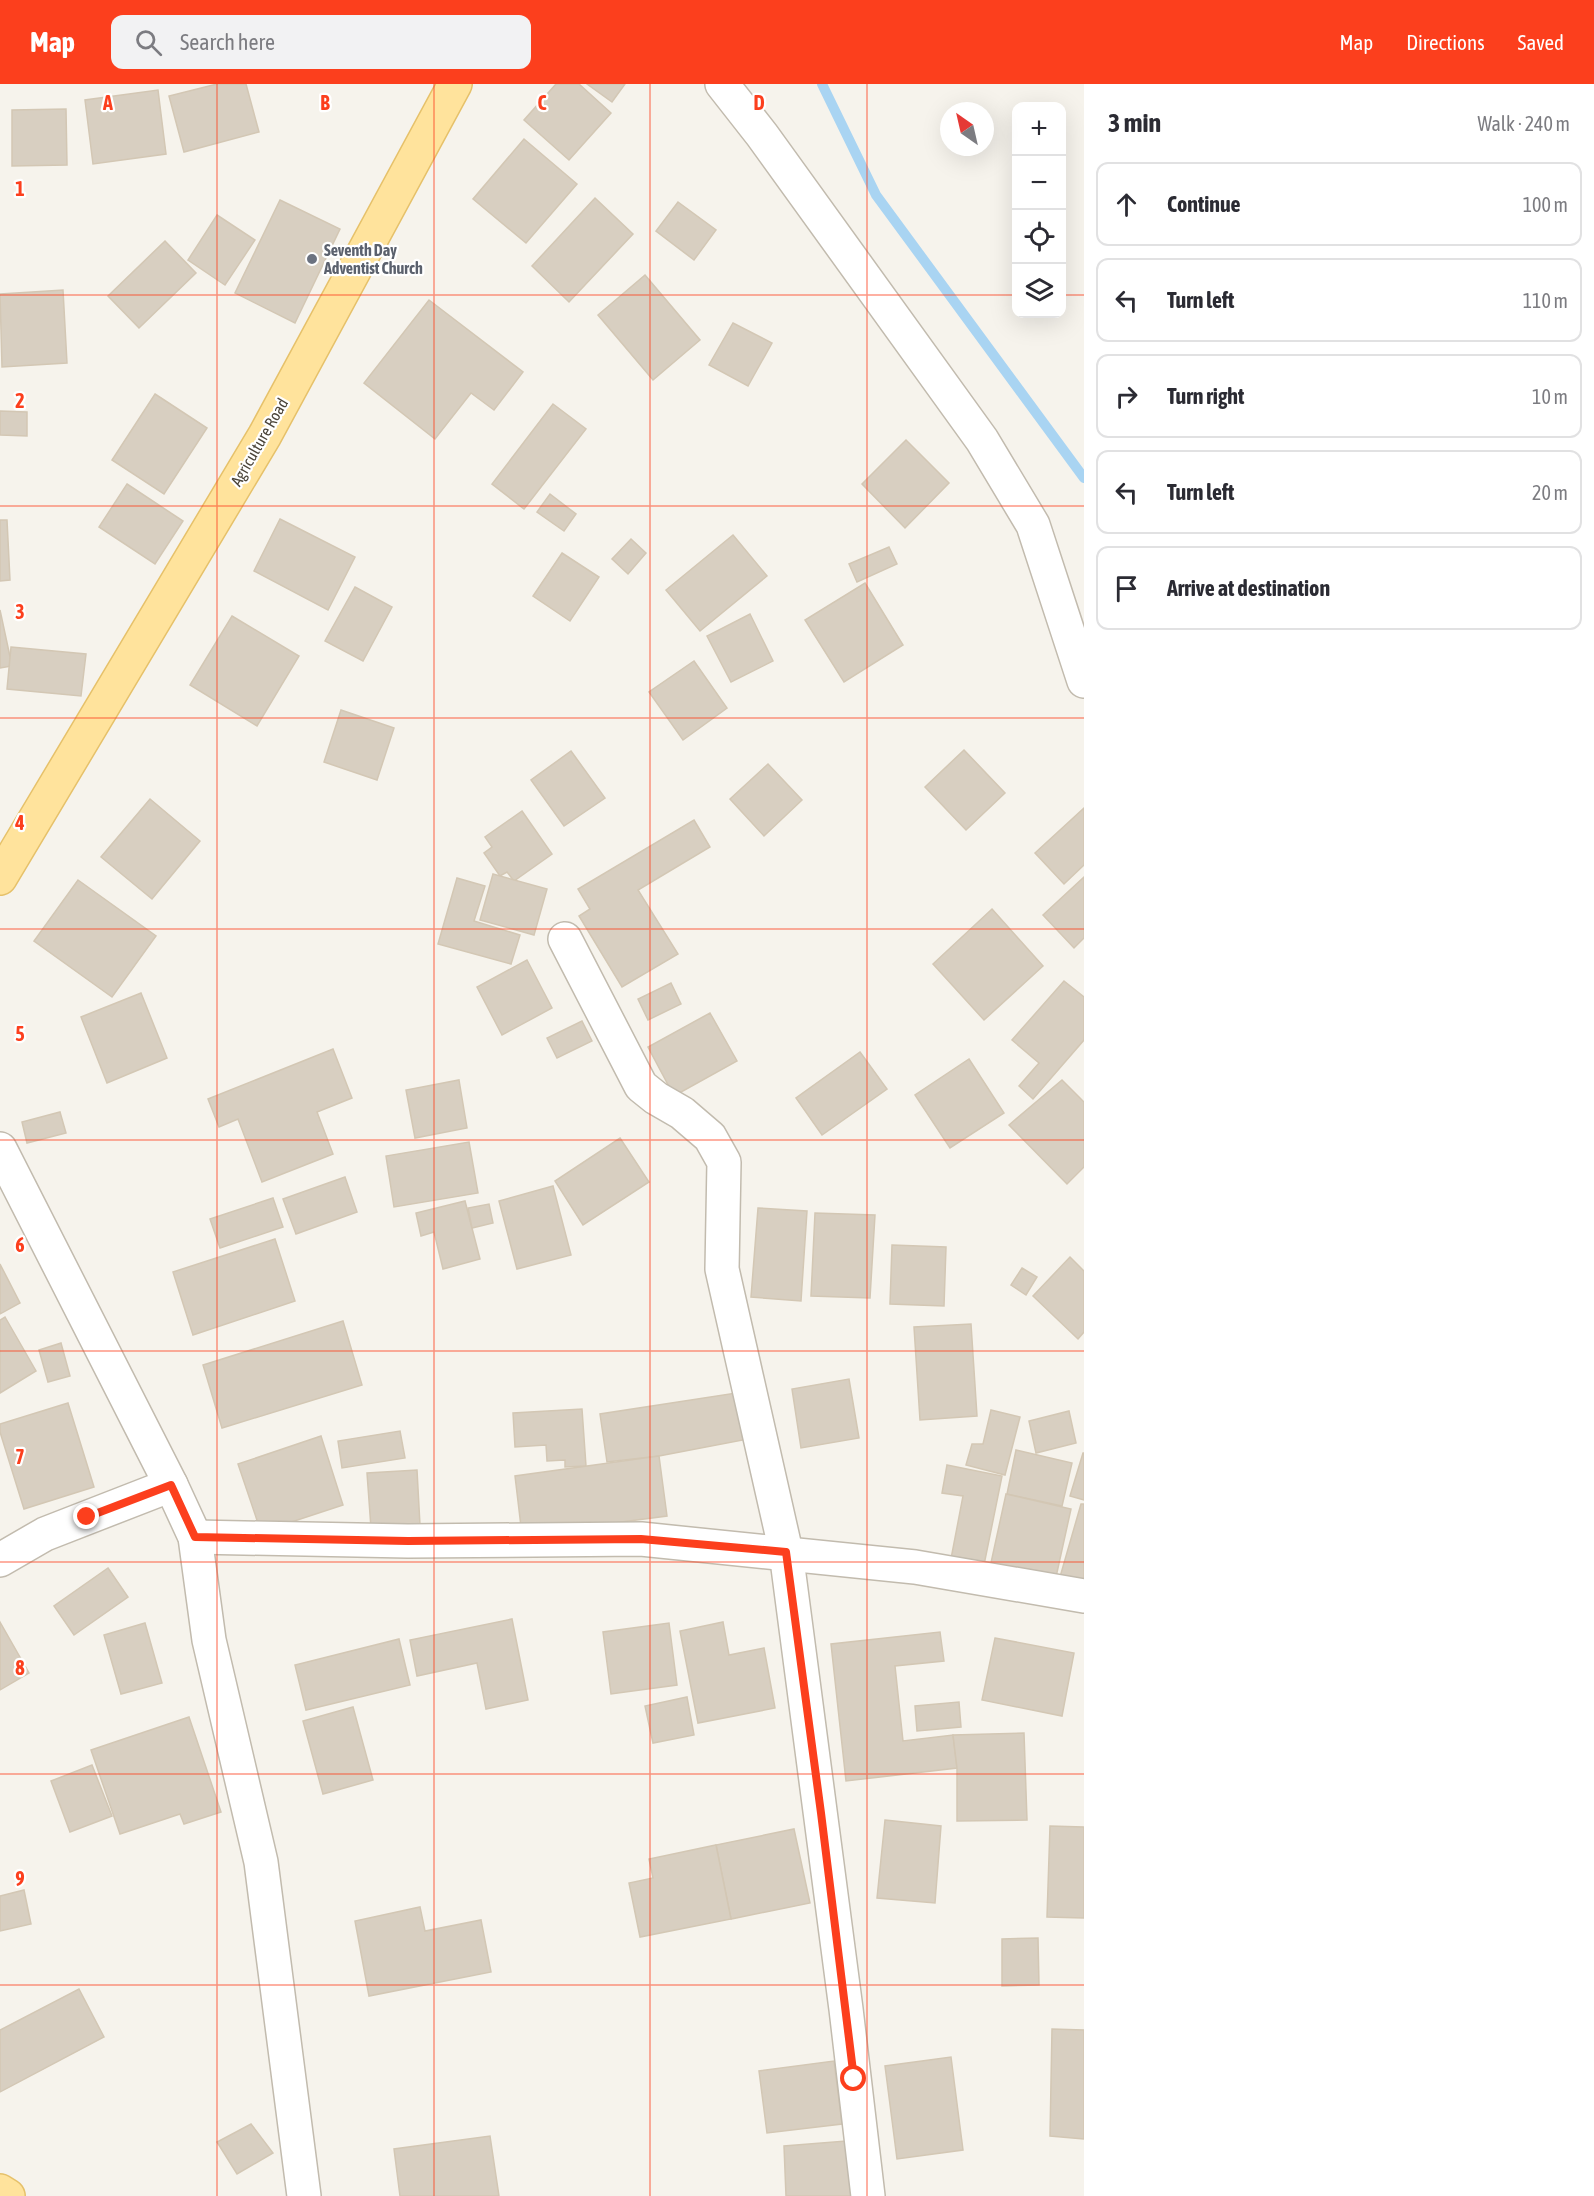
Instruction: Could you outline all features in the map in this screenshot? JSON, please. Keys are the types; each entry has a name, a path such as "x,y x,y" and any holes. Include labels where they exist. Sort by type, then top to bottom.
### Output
{"main road":[{"name":"Agriculture Road","path":"0,878 265,435 455,84"},
{"name":"Agriculture Road","path":"0,839 50,792"},
{"path":"0,2191 8,2196"}],"street":[{"path":"722,84 776,154 982,440 999,468 1033,525 1084,681"},
{"path":"565,939 641,1086 682,1113 710,1137 724,1162 722,1269 786,1552 845,1997 868,2196"},
{"path":"0,1149 171,1485 195,1537 209,1640 261,1862 304,2196"},
{"path":"0,1186 31,1210"},
{"path":"0,1560 45,1534 171,1485"},
{"path":"195,1537 408,1541 641,1539 786,1552 915,1567 1084,1596"}],"building":[{"path":"217,84 246,84 259,132 184,152 169,96"},
{"path":"556,84 579,84 611,113 569,160 524,120"},
{"path":"587,84 625,84 612,102"},
{"path":"158,90 166,154 93,164 85,100"},
{"path":"66,109 67,165 12,166 12,110"},
{"path":"524,139 577,184 526,243 473,199"},
{"path":"595,198 633,234 569,302 532,266"},
{"path":"280,200 340,229 295,323 235,293"},
{"path":"678,202 716,230 694,260 656,231"},
{"path":"217,215 255,240 225,285 188,260"},
{"path":"165,241 196,273 139,328 108,296"},
{"path":"645,275 700,340 653,380 598,315"},
{"path":"63,290 67,363 2,367 0,294"},
{"path":"429,300 523,372 494,410 471,393 435,439 364,383"},
{"path":"733,323 772,343 748,386 709,365"},
{"path":"155,394 207,428 164,494 112,460"},
{"path":"553,404 586,429 524,509 492,484"},
{"path":"0,411 27,412 27,436 0,435"},
{"path":"906,440 949,483 905,528 862,484"},
{"path":"127,484 183,521 155,564 99,527"},
{"path":"550,494 576,514 564,531 537,512"},
{"path":"280,519 355,557 328,610 254,571"},
{"path":"0,520 7,520 10,580 0,581"},
{"path":"733,535 767,576 700,631 666,590"},
{"path":"631,539 646,553 628,574 612,559"},
{"path":"889,547 897,564 857,582 849,564"},
{"path":"562,553 599,577 570,621 533,596"},
{"path":"865,583 903,645 844,682 805,620"},
{"path":"355,587 392,607 363,661 325,641"},
{"path":"0,610 12,666 0,668"},
{"path":"750,614 773,661 731,682 707,636"},
{"path":"232,616 299,656 257,726 190,685"},
{"path":"11,647 86,654 81,696 7,689"},
{"path":"694,661 727,708 683,740 649,692"},
{"path":"341,710 394,728 377,780 324,762"},
{"path":"964,750 1005,793 966,830 925,787"},
{"path":"571,751 605,798 564,826 531,780"},
{"path":"768,764 802,800 764,836 730,799"},
{"path":"150,799 200,841 152,899 101,857"},
{"path":"1084,808 1084,865 1064,884 1035,853"},
{"path":"522,811 552,854 514,881 507,872 500,876 484,853 492,847 485,837"},
{"path":"694,820 710,847 638,890 678,954 622,987 579,916 590,909 578,889"},
{"path":"493,874 547,889 534,935 480,920"},
{"path":"1084,877 1084,938 1074,948 1043,915"},
{"path":"457,878 485,886 474,921 520,935 511,964 438,944"},
{"path":"78,880 156,936 112,997 34,941"},
{"path":"992,909 1043,966 984,1020 933,964"},
{"path":"527,960 552,1008 502,1035 477,987"},
{"path":"1064,981 1084,997 1084,1040 1033,1099 1019,1086 1039,1063 1012,1040"},
{"path":"671,983 681,1004 648,1020 638,999"},
{"path":"141,993 167,1058 107,1083 81,1017"},
{"path":"710,1013 737,1061 674,1096 648,1047"},
{"path":"582,1021 592,1041 557,1058 547,1038"},
{"path":"333,1049 352,1098 317,1112 333,1154 262,1182 238,1119 219,1127 208,1099"},
{"path":"860,1052 887,1089 822,1135 796,1098"},
{"path":"969,1059 1004,1113 950,1148 915,1095"},
{"path":"459,1080 467,1128 415,1138 406,1090"},
{"path":"1062,1080 1084,1102 1084,1167 1067,1184 1009,1125"},
{"path":"60,1112 66,1133 27,1143 22,1122"},
{"path":"620,1138 649,1182 583,1225 555,1181"},
{"path":"469,1142 478,1193 394,1207 386,1156"},
{"path":"345,1177 357,1212 296,1234 283,1199"},
{"path":"553,1186 571,1255 517,1269 499,1201"},
{"path":"273,1198 283,1227 220,1248 210,1219"},
{"path":"465,1201 480,1259 443,1269 434,1232 421,1236 416,1213"},
{"path":"489,1204 493,1223 472,1228 468,1208"},
{"path":"758,1208 807,1211 801,1301 751,1297"},
{"path":"815,1213 875,1215 870,1298 811,1296"},
{"path":"275,1239 295,1301 193,1335 173,1272"},
{"path":"892,1245 946,1247 944,1306 890,1304"},
{"path":"1070,1257 1084,1271 1084,1332 1078,1339 1033,1296"},
{"path":"0,1264 20,1303 0,1314"},
{"path":"1022,1268 1037,1277 1026,1295 1011,1285"},
{"path":"5,1317 36,1371 0,1393 0,1320"},
{"path":"343,1321 362,1385 222,1428 203,1365"},
{"path":"971,1324 977,1416 920,1420 914,1327"},
{"path":"61,1343 70,1376 48,1382 39,1350"},
{"path":"849,1379 859,1438 801,1448 792,1389"},
{"path":"736,1393 743,1440 659,1456 607,1462 600,1414"},
{"path":"68,1403 94,1487 24,1509 0,1432 0,1424"},
{"path":"582,1409 586,1466 565,1467 565,1460 547,1461 546,1445 515,1447 513,1413"},
{"path":"991,1410 1020,1417 1005,1475 966,1465 972,1444 983,1444"},
{"path":"1069,1411 1076,1443 1036,1453 1029,1421"},
{"path":"400,1431 405,1458 342,1468 338,1441"},
{"path":"321,1436 343,1505 261,1532 238,1464"},
{"path":"1016,1450 1072,1463 1062,1506 1007,1494"},
{"path":"1084,1453 1084,1500 1070,1496"},
{"path":"659,1456 667,1516 522,1535 515,1476"},
{"path":"947,1465 1002,1476 983,1570 950,1564 963,1496 942,1493"},
{"path":"417,1470 420,1525 371,1528 367,1473"},
{"path":"1006,1494 1071,1509 1054,1586 989,1572"},
{"path":"1081,1504 1084,1504 1084,1584 1060,1577"},
{"path":"108,1568 128,1597 74,1635 54,1606"},
{"path":"512,1619 528,1700 486,1709 477,1663 417,1676 410,1640"},
{"path":"0,1622 29,1673 0,1690"},
{"path":"723,1622 729,1655 764,1648 775,1708 698,1723 680,1631"},
{"path":"145,1623 162,1683 121,1694 104,1635"},
{"path":"669,1623 677,1685 611,1694 603,1632"},
{"path":"940,1632 944,1661 895,1666 903,1741 953,1735 957,1768 846,1781 831,1644"},
{"path":"995,1638 1074,1653 1062,1716 982,1700"},
{"path":"399,1639 410,1685 306,1710 295,1665"},
{"path":"687,1697 694,1735 653,1743 645,1706"},
{"path":"959,1702 961,1727 917,1731 915,1706"},
{"path":"353,1707 373,1780 323,1794 303,1721"},
{"path":"189,1717 221,1812 184,1824 180,1814 120,1834 91,1750"},
{"path":"1024,1733 1027,1820 957,1821 957,1768 953,1735"},
{"path":"92,1765 112,1816 70,1832 51,1781"},
{"path":"885,1820 941,1826 935,1903 877,1898"},
{"path":"1050,1826 1084,1827 1084,1918 1047,1917"},
{"path":"794,1829 810,1903 731,1919 716,1845"},
{"path":"716,1845 731,1919 640,1937 629,1883 653,1878 649,1859"},
{"path":"24,1890 31,1924 0,1931 0,1896"},
{"path":"420,1907 425,1931 481,1920 491,1972 369,1996 355,1921"},
{"path":"1038,1938 1039,1985 1002,1986 1002,1939"},
{"path":"79,1989 104,2037 0,2092 0,2030"},
{"path":"1052,2029 1084,2030 1084,2139 1050,2136"},
{"path":"951,2057 963,2150 897,2159 885,2066"},
{"path":"834,2061 842,2124 767,2133 759,2071"},
{"path":"251,2124 273,2153 237,2174 217,2142"},
{"path":"490,2136 499,2196 400,2196 394,2149"},
{"path":"846,2141 851,2196 786,2196 784,2146"}],"waterway":[{"path":"822,84 876,195 1084,478"}],"place":[{"name":"Seventh Day Adventist Church","path":"312,259"}],"route":[{"path":"87,1517 171,1485 195,1537 408,1541 641,1539 786,1552 854,2079"}]}
